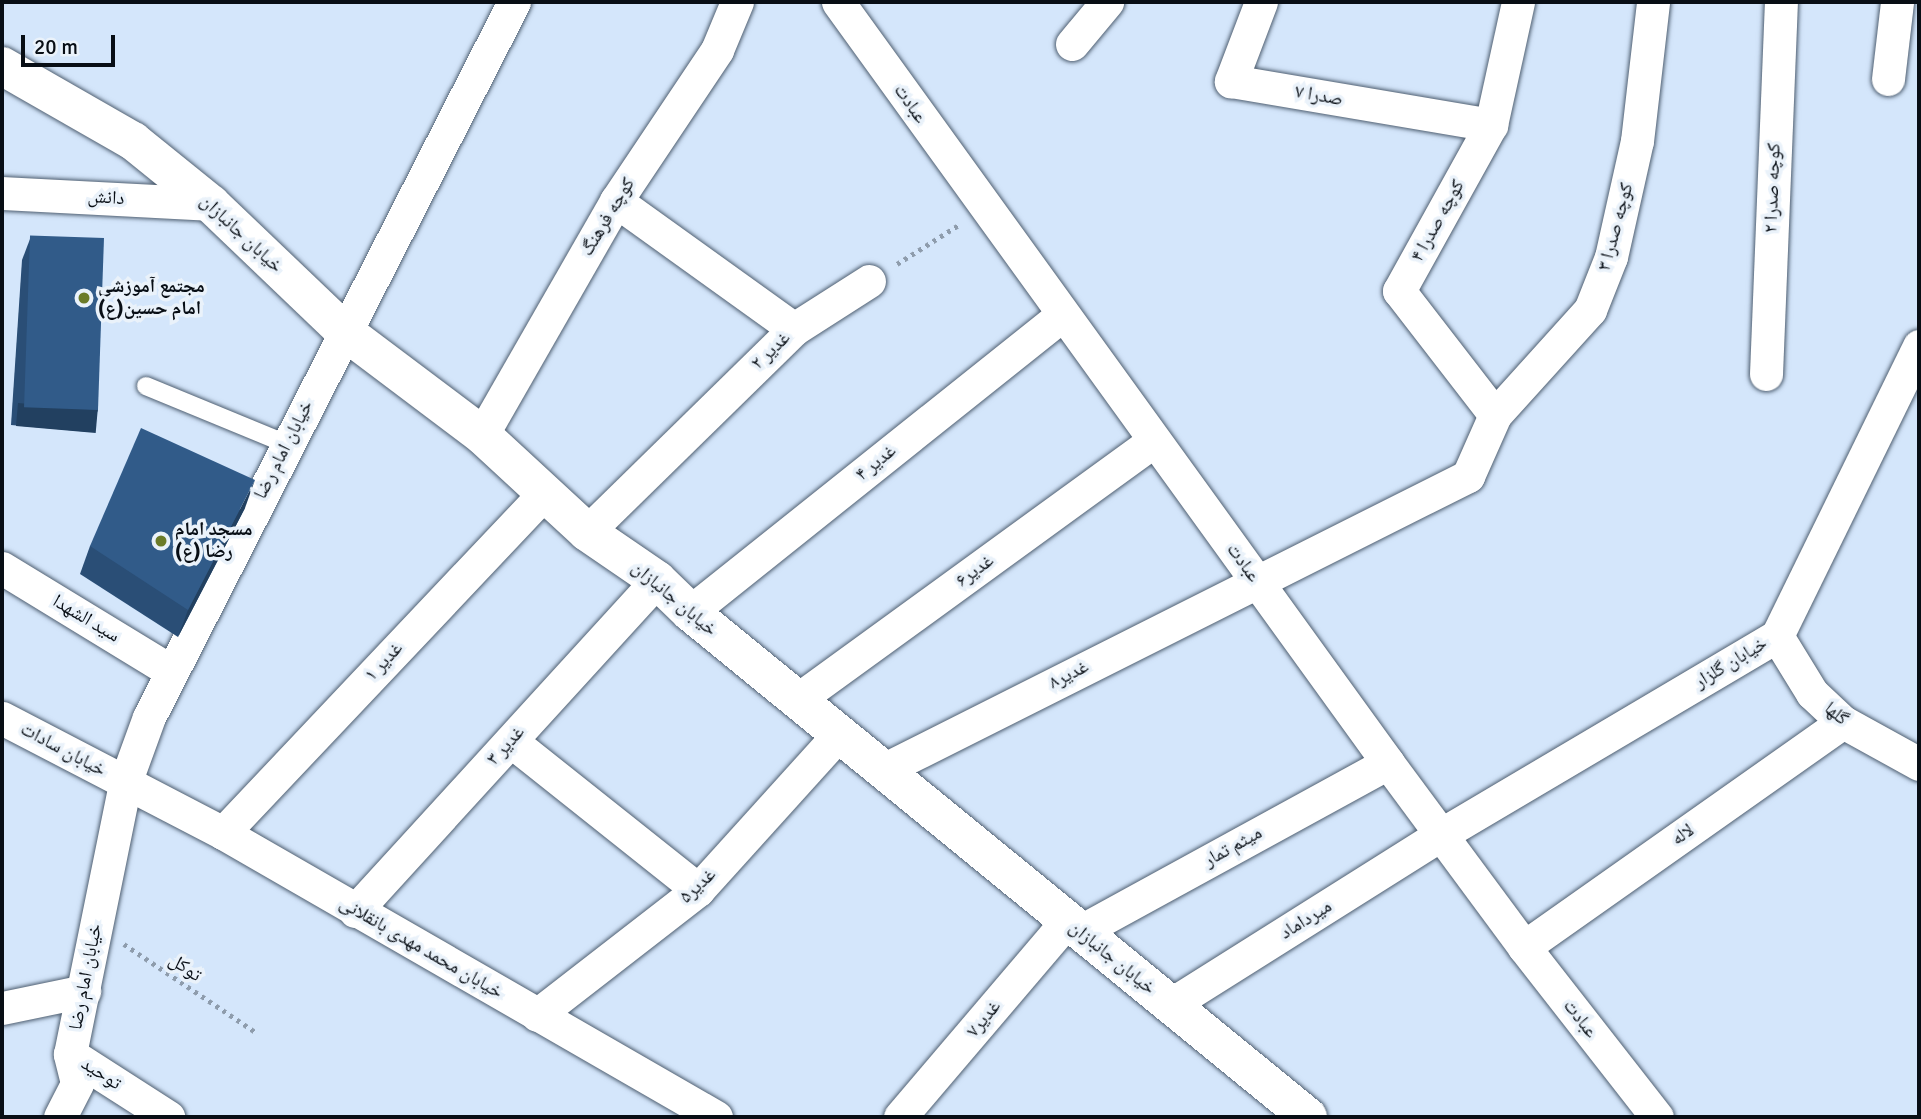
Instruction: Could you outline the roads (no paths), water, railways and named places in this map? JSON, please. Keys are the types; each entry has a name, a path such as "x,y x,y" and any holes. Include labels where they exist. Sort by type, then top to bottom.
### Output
{"street":[{"name":"خیابان امام رضا","path":"60,1117 77,1083 70,1054 125,783 149,717 286,444 514,2"},
{"name":"کوچه فرهنگ","path":"482,435 616,201 717,50 737,2"},
{"name":"عبادت","path":"838,2 1255,581 1524,947 1657,1117"},
{"path":"1072,44 1107,2"},
{"name":"صدرا ۷","path":"1261,2 1231,81 1491,125"},
{"name":"کوچه صدرا ۴","path":"1495,415 1399,292 1491,125 1518,2"},
{"name":"کوچه صدرا ۳","path":"1255,581 1468,476 1495,415 1590,310 1611,257 1637,141 1653,2"},
{"name":"کوچه صدرا ۲","path":"1766,374 1781,2"},
{"path":"1888,79 1897,2"},
{"name":"خیابان جانبازان","path":"2,66 133,141 211,204 344,331 482,435 587,532 657,580 690,612 1308,1117"},
{"name":"دانش","path":"2,192 211,204"},
{"path":"616,201 794,329"},
{"name":"غدیر ۲","path":"587,532 794,329 869,281"},
{"name":"غدیر ۴","path":"690,612 1062,315"},
{"name":"خیابان گلزار","path":"1442,834 1777,636 1919,346"},
{"name":"غدیر۶","path":"797,700 1154,441"},
{"name":"غدیر ۱","path":"223,833 546,492"},
{"name":"سید الشهدا","path":"2,568 171,671"},
{"name":"غدیر ۳","path":"355,911 657,580"},
{"name":"غدیر۸","path":"883,770 1255,581"},
{"name":"گلها","path":"1777,636 1812,693 1843,722 1919,764"},
{"name":"خیابان سادات","path":"2,718 125,783"},
{"name":"لاله","path":"1524,947 1843,722"},
{"name":"غدیر۵","path":"537,1015 698,890 839,734"},
{"path":"511,741 698,890"},
{"name":"میثم تمار","path":"1073,926 1388,762"},
{"name":"خیابان محمد مهدی بانقلانی","path":"125,783 223,833 716,1117"},
{"name":"میرداماد","path":"1170,1005 1442,834"},
{"name":"غدیر۷","path":"900,1117 1073,926"},
{"path":"2,1008 84,991"},
{"name":"توحید","path":"70,1054 168,1117"}],"lane":[{"path":"146,386 286,444"}],"place":[{"name":"مجتمع آموزشی امام حسین(ع)","path":"84,298"},
{"name":"مسجد امام رضا (ع)","path":"161,541"}]}
